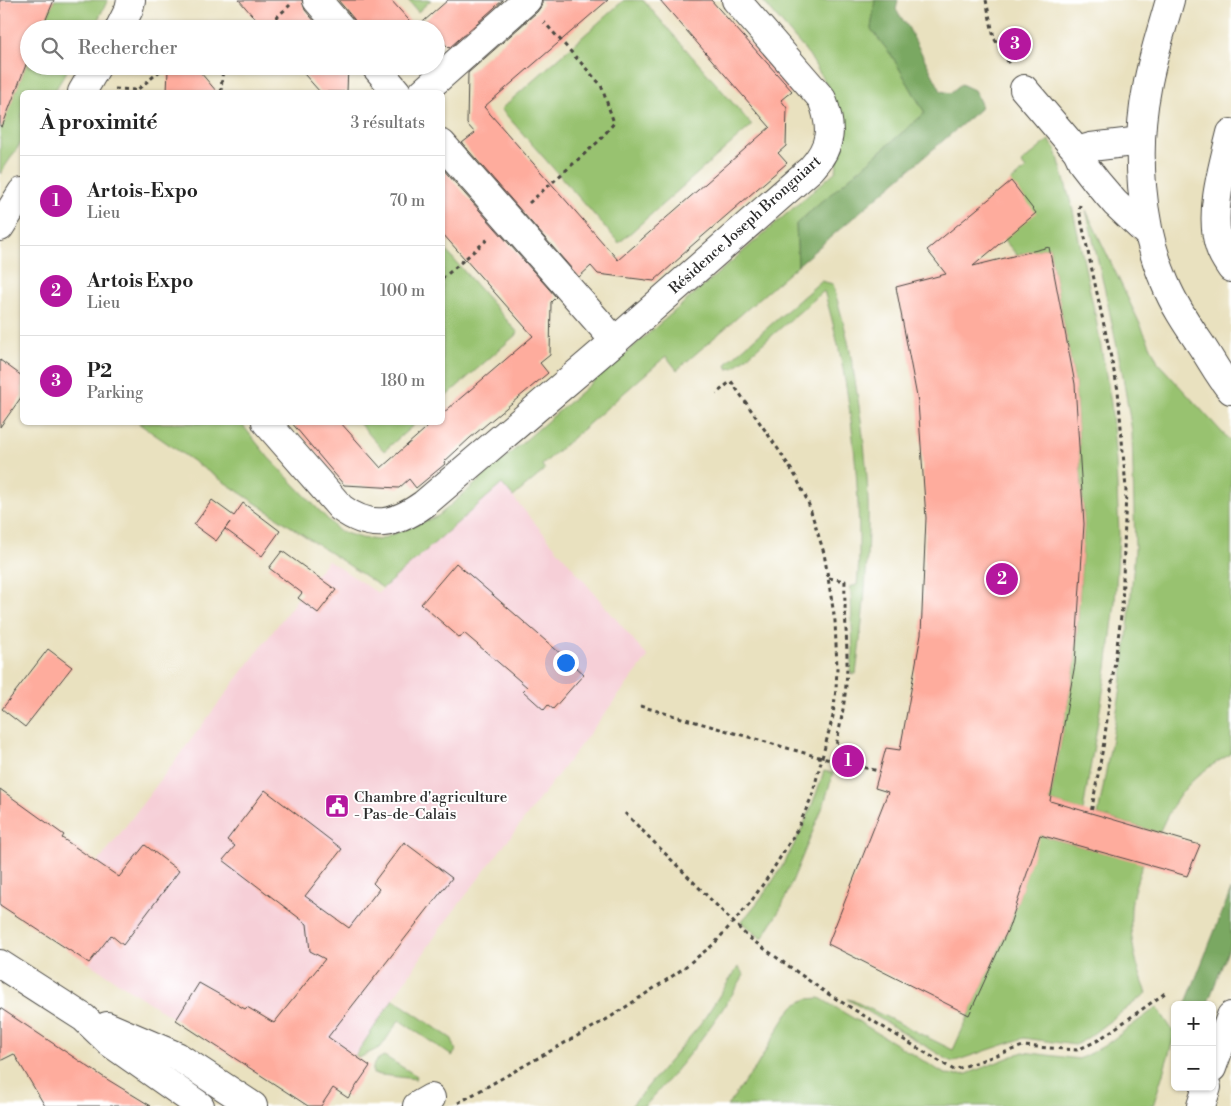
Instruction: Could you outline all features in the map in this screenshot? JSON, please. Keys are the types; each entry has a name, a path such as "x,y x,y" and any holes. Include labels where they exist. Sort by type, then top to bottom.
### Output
{"street":[{"path":"124,20 131,0"},
{"path":"317,0 334,20"},
{"name":"Résidence Joseph Brongniart","path":"269,425 341,508 361,520 386,522 400,519 424,504 615,341 811,169 823,154 828,140 827,112 822,99 736,0"},
{"path":"1170,0 1146,89 1141,141 1143,184 1150,235 1164,282 1186,324 1231,390"},
{"path":"445,73 526,1"},
{"path":"383,75 395,90"},
{"path":"425,90 442,75"},
{"path":"1024,89 1077,151 1091,174 1115,203 1150,235"},
{"path":"1231,133 1217,200 1216,229 1220,247 1231,268"},
{"path":"1077,151 1091,147 1141,141"},
{"path":"445,147 510,219 615,341"},
{"path":"0,227 20,195"},
{"path":"1200,343 1231,370"},
{"path":"0,964 84,1018 177,1056 253,1106"},
{"path":"1216,1057 1231,1016"},
{"path":"84,1018 109,1042 200,1106"},
{"path":"1201,1106 1205,1091"}],"path":[{"path":"274,20 296,0"},
{"path":"986,0 994,38 1024,89"},
{"path":"445,276 600,142 614,123 601,85 526,1"},
{"path":"90,79 107,89 137,90 155,75"},
{"path":"221,90 222,75"},
{"path":"1091,174 1082,196 1079,210 1118,390 1126,490 1122,609 1104,742 1091,813"},
{"path":"432,1104 609,1018 677,973 714,944 750,903 797,830 812,796 833,716 837,675 835,622 824,553 808,502 796,477 778,449 731,382 716,394"},
{"path":"829,578 845,581 844,598 847,626 846,689 843,716 833,760"},
{"path":"640,706 822,758 879,771"},
{"path":"625,813 748,937 825,992 954,1070 1023,1046 1077,1050 1097,1042 1168,991"}],"shaded area":[{"name":"Chambre d'agriculture - Pas-de-Calais","path":"502,484 648,657 440,929 321,1106 308,1106 44,934 328,560 378,593"}],"green space":[{"path":"54,0 108,0 98,20 46,20"},
{"path":"408,0 431,0 418,12"},
{"path":"624,0 643,0 752,125 619,243 501,109"},
{"path":"762,0 875,0 871,29 892,56 925,113 796,224 798,265 677,370 666,356 542,465 545,470 513,497 502,484 383,588 141,425 243,425 268,457 339,531 361,538 379,540 438,516 836,171 841,135 831,92 809,55"},
{"path":"875,0 898,0 896,10 908,27 941,91 950,93 961,84 974,90 981,104 980,109 798,265 796,224 925,113 892,56 871,29"},
{"path":"22,75 64,75 55,90 20,90 20,144 0,174 0,131"},
{"path":"1049,140 1056,150 1073,211 1096,319 1111,403 1116,463 1119,535 1115,603 1107,668 1083,811 1050,801 1075,664 1084,524 1075,384 1049,247 1017,255 1004,240 1011,181 1026,169 1021,163"},
{"path":"1086,210 1159,364 1231,442 1231,754 1206,770 1187,786 1172,807 1159,833 1098,815 1120,694 1135,550 1132,431 1122,371"},
{"path":"445,249 518,333 445,397"},
{"path":"821,281 833,284 845,329 858,400 868,487 864,603 856,674 852,674 850,671 853,653 851,593 849,587 857,585 859,565 858,505 854,451 843,370 824,291 734,368 728,369 726,366 729,361"},
{"path":"361,425 414,425 384,451"},
{"path":"824,771 833,773 824,804 782,906 762,939 741,922 768,888 791,851 809,812"},
{"path":"1039,835 1143,863 1133,897 1131,931 1134,952 1147,993 1086,1039 1075,1045 1024,1038 952,1062 847,999 953,1050 1009,927"},
{"path":"1231,890 1231,943 1209,1001 1187,1001"},
{"path":"738,967 744,975 698,1043 645,1106 631,1106 700,1025"},
{"path":"820,998 945,1074 967,1074 1023,1052 1079,1059 1104,1046 1157,1007 1171,1028 1171,1047 1153,1106 727,1106 756,1067 787,1014 795,1005 807,999"},
{"path":"393,999 452,1039 456,1051 452,1056 399,1020 381,1047 359,1058 355,1056"},
{"path":"384,1056 417,1076 416,1079 373,1074 375,1063"}],"building":[{"path":"0,0 54,0 46,20 20,20 20,75 22,75 2,127 0,126"},
{"path":"239,0 302,0 305,10 313,20 256,20"},
{"path":"338,0 391,0 409,20 354,20"},
{"path":"448,0 503,0 449,48 445,44 445,20 425,20"},
{"path":"542,0 608,0 484,107 618,260 770,127 660,0 711,0 792,91 781,100 787,108 786,146 778,153 787,163 681,255 654,281 598,274 591,266 579,277 462,143 475,133 467,124 468,73 537,12 542,5"},
{"path":"168,75 203,75 215,90 167,90"},
{"path":"305,75 348,75 347,90 318,90"},
{"path":"445,171 556,297 551,302 550,355 540,363 548,373 470,438 444,462 445,464 416,488 409,479 399,488 344,485 294,425 343,425 381,468 430,425 445,425 445,411 533,336 445,236"},
{"path":"1011,181 1036,213 973,266 1049,247 1075,384 1084,524 1075,664 1050,801 1200,845 1187,876 1040,835 1009,927 969,1015 828,944 888,792 875,788 886,748 900,750 921,635 926,518 918,402 896,287 946,274 927,250"},
{"path":"0,360 20,375 20,399 0,427"},
{"path":"212,500 234,516 243,503 280,531 262,556 225,529 230,522 216,541 194,525"},
{"path":"282,551 336,590 318,613 298,598 302,593 269,568"},
{"path":"456,563 584,674 553,709 548,705 544,710 523,691 527,687 464,633 460,638 421,604"},
{"path":"48,649 72,667 25,727 2,709"},
{"path":"0,789 64,835 62,838 119,877 145,845 179,871 123,945 111,935 89,963 0,905"},
{"path":"265,790 342,849 305,896 349,928 379,889 373,883 404,842 452,878 328,1037 370,1066 348,1098 333,1088 321,1106 308,1106 176,1020 199,983 274,1023 325,959 310,951 307,924 223,860 235,846 227,840"},
{"path":"0,1008 105,1078 151,1106 45,1106 14,1054 0,1061"}],"place":[{"name":"P2","path":"1015,44"},
{"name":"Artois Expo","path":"1002,579"},
{"name":"Artois-Expo","path":"848,761"},
{"name":"Chambre d'agriculture - Pas-de-Calais","path":"337,806"}]}
